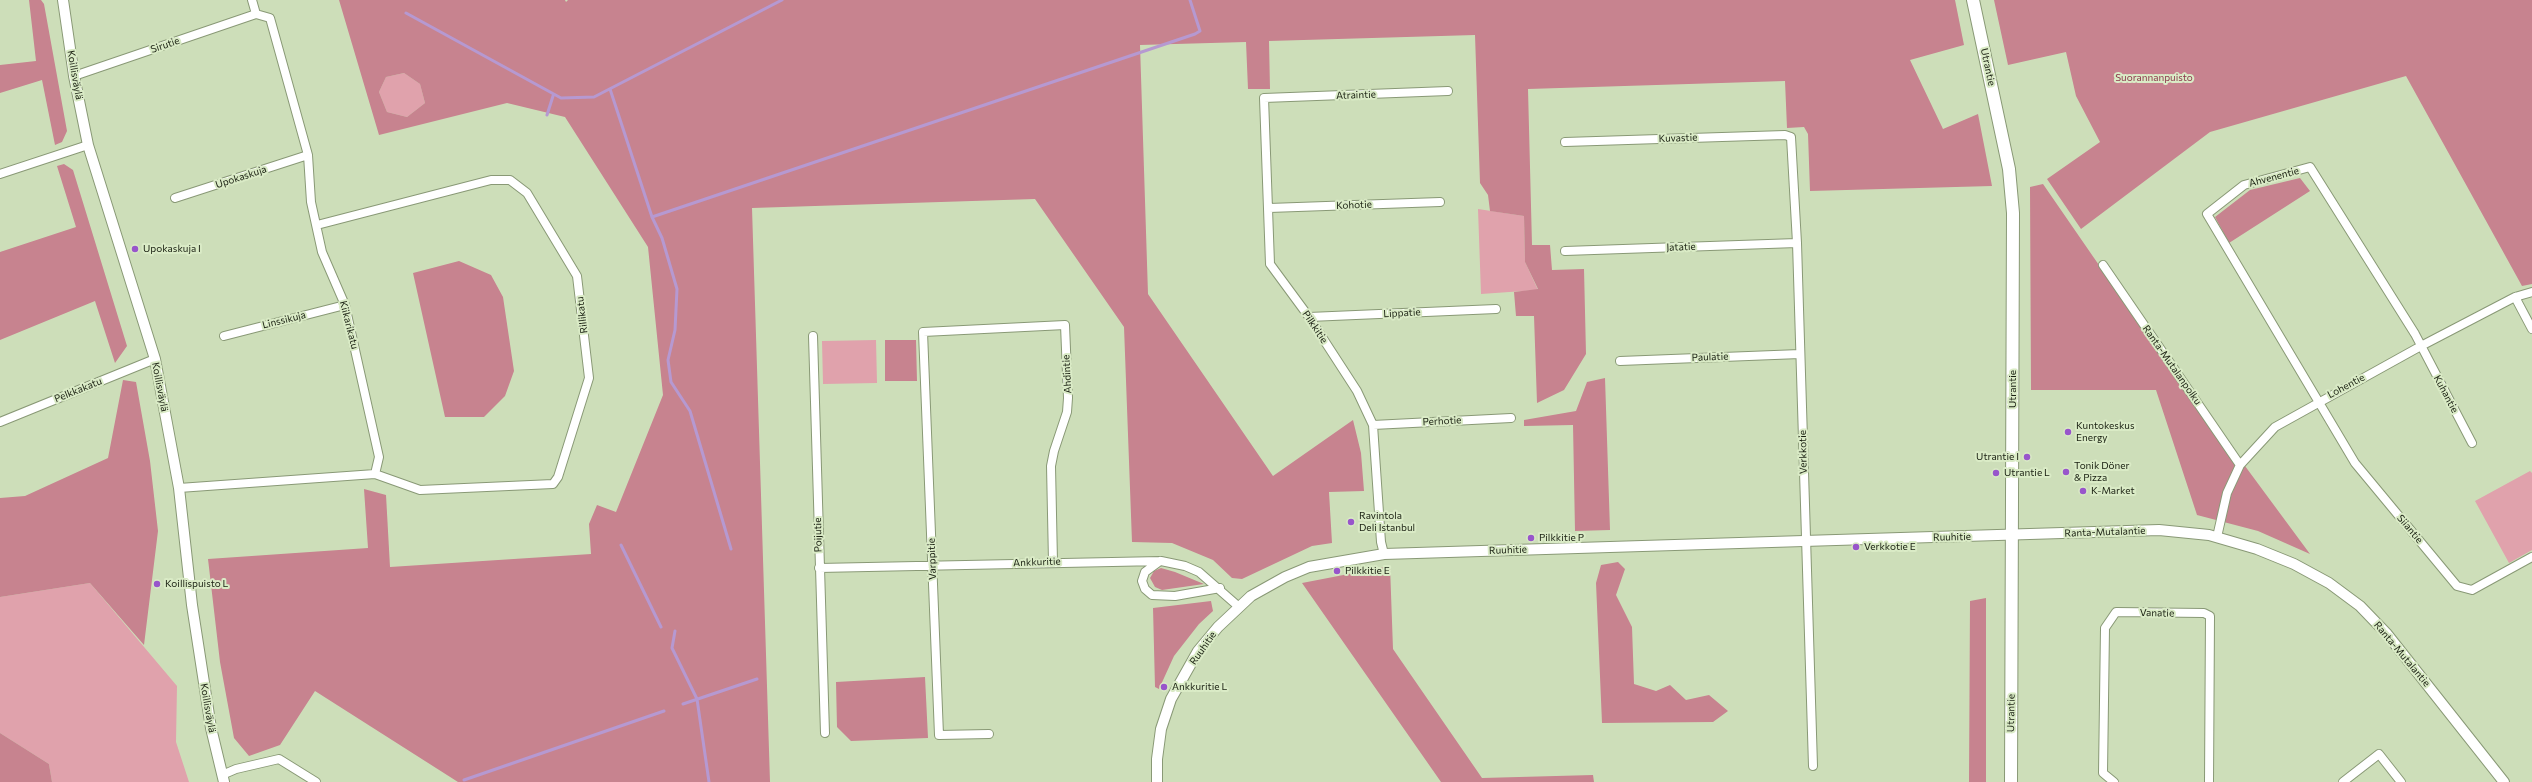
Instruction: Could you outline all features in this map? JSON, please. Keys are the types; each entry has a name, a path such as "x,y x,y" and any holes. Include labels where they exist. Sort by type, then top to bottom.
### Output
{"main road":[{"name":"Utrantie","path":"1973,0 2009,169 2013,213 2011,782"}],"street":[{"name":"Koillisväylä","path":"63,0 74,76 88,145 155,359 179,488 192,605 211,728 223,778"},
{"path":"252,0 256,14"},
{"name":"Sirutie","path":"74,76 256,14"},
{"name":"Kiikarikatu","path":"256,14 270,18 308,156 311,202 322,252 345,305 379,457 374,474"},
{"name":"Atraintie","path":"1264,98 1448,91"},
{"name":"Pilkkitie","path":"1264,98 1270,264 1309,317 1358,391 1373,424 1381,542 1384,554"},
{"name":"Kuvastie","path":"1565,142 1785,135 1791,137"},
{"name":"Verkkotie","path":"1791,137 1797,243 1813,766"},
{"path":"0,174 88,145"},
{"name":"Upokaskuja","path":"175,198 308,156"},
{"name":"Ahvenentie","path":"2318,401 2207,214 2244,185 2310,167 2421,346"},
{"name":"Rillikatu","path":"317,225 491,180 510,180 527,193 577,276 589,378 558,477 553,484 420,490 374,474"},
{"name":"Kohotie","path":"1269,208 1440,202"},
{"name":"Jatatie","path":"1565,251 1797,243"},
{"name":"Ranta-Mutalanpolku","path":"2104,265 2240,465"},
{"name":"Lohentie","path":"2217,537 2228,493 2240,465 2275,427 2318,401 2421,346 2515,297 2532,292"},
{"path":"2515,297 2532,329"},
{"name":"Linssikuja","path":"224,336 345,305"},
{"name":"Lippatie","path":"1309,317 1496,309"},
{"name":"Ahdintie","path":"923,332 1065,325 1068,398 1067,412 1054,451 1051,466 1053,562"},
{"name":"Varppitie","path":"923,332 939,735 990,734"},
{"name":"Poijutie","path":"813,336 825,733"},
{"name":"Kuhantie","path":"2421,346 2472,443"},
{"name":"Paulatie","path":"1620,361 1800,354"},
{"name":"Pelkkakatu","path":"0,422 155,359"},
{"name":"Siiantie","path":"2318,401 2355,463 2457,586 2472,590 2532,557"},
{"name":"Perhotie","path":"1373,424 1511,418"},
{"path":"179,488 374,474"},
{"name":"Ranta-Mutalantie","path":"2013,535 2159,530 2217,537 2258,549 2294,564 2329,583 2360,606 2387,634 2504,782"},
{"name":"Ruuhitie","path":"1157,782 1157,759 1161,729 1171,699 1198,651 1218,627 1260,590 1309,567 1384,554 1805,540 2013,535"},
{"path":"1161,561 1151,566 1145,572 1142,581 1145,589 1152,595 1175,596 1220,588"},
{"name":"Ankkuritie","path":"819,568 1053,562 1161,561 1185,566 1199,572 1220,588 1239,607"},
{"name":"Vanatie","path":"2114,782 2103,773 2105,628 2116,612 2204,613 2210,616 2209,782"},
{"path":"2343,782 2379,754 2401,782"},
{"path":"223,778 279,759 316,782"}],"shaded area":[{"path":"404,73 420,84 425,103 407,117 387,112 379,92 386,77"},
{"path":"1478,209 1524,216 1525,262 1538,290 1481,294"},
{"path":"876,340 877,383 823,384 822,341"},
{"path":"2530,471 2532,473 2532,550 2509,563 2475,501"},
{"path":"90,583 177,686 176,742 189,782 52,782 49,764 0,733 0,597"}],"green space":[{"path":"29,0 41,0 44,4 67,131 62,142 55,145 42,80 0,93 0,65 36,61"},
{"path":"339,0 565,0 566,2 568,0 1955,0 1964,45 1910,60 1943,129 1978,114 1992,186 1810,191 1808,134 1804,127 1787,128 1785,81 1528,89 1532,245 1550,245 1552,270 1584,269 1586,354 1564,390 1537,403 1534,316 1516,316 1514,292 1538,289 1525,262 1524,216 1490,211 1488,195 1480,183 1475,35 1269,41 1270,89 1248,89 1246,42 1140,45 1148,294 1273,476 1353,420 1361,453 1364,491 1329,492 1332,543 1312,546 1242,579 1232,578 1213,560 1172,543 1132,542 1124,327 1035,199 752,208 770,782 458,782 315,691 280,745 249,756 234,738 220,662 208,559 368,548 364,489 386,495 390,567 591,554 589,524 597,505 616,512 663,395 648,247 565,117 507,103 379,135","holes":["404,73 420,84 425,103 407,117 387,112 379,92 386,77"]},
{"name":"Suorannanpuisto","path":"1994,0 2532,0 2532,284 2522,286 2406,76 2210,132 2081,229 2047,179 2100,142 2076,96 2066,52 2008,65"},
{"path":"64,164 73,170 127,346 115,363 95,301 0,340 0,252 76,227 57,166"},
{"path":"2300,178 2310,191 2229,243 2215,217 2250,190"},
{"path":"2043,184 2230,455 2245,466 2310,554 2258,531 2197,515 2156,390 2031,390 2030,187"},
{"path":"459,261 491,275 503,297 514,371 505,396 484,417 445,417 413,273"},
{"path":"885,340 916,340 917,381 885,381"},
{"path":"1605,378 1610,530 1575,531 1573,425 1524,426 1524,420 1576,411 1587,382"},
{"path":"123,380 136,382 150,461 158,531 144,645 90,583 0,597 0,498 25,496 108,458"},
{"path":"1618,562 1625,569 1616,595 1632,627 1634,684 1656,691 1670,685 1686,700 1709,695 1728,711 1713,722 1602,723 1596,583 1601,565"},
{"path":"1390,566 1393,649 1482,778 1593,775 1594,782 1441,782 1302,583"},
{"path":"1161,568 1204,584 1162,590 1155,587 1150,578 1154,571"},
{"path":"1986,598 1986,782 1969,782 1970,601"},
{"path":"1211,601 1213,611 1199,624 1174,656 1159,689 1155,687 1153,608"},
{"path":"925,677 928,738 851,741 837,727 836,682"},
{"path":"0,733 49,764 52,782 0,782"}],"waterway":[{"path":"406,13 561,98 594,97 782,0"},
{"path":"652,217 1195,34 1200,31 1190,0"},
{"path":"610,89 652,217 662,238 677,289 675,330 668,360 671,382 690,411 731,549"},
{"path":"547,115 553,96"},
{"path":"621,545 661,627"},
{"path":"675,631 672,648 697,699 709,782"},
{"path":"683,704 757,679"},
{"path":"464,780 664,711"}],"place":[{"name":"Upokaskuja I","path":"135,249"},
{"name":"Kuntokeskus Energy","path":"2068,432"},
{"name":"Utrantie I","path":"2027,457"},
{"name":"Tonik Döner & Pizza","path":"2066,472"},
{"name":"Utrantie L","path":"1996,473"},
{"name":"K-Market","path":"2083,491"},
{"name":"Ravintola Deli Istanbul","path":"1351,522"},
{"name":"Pilkkitie P","path":"1531,538"},
{"name":"Verkkotie E","path":"1856,547"},
{"name":"Pilkkitie E","path":"1337,571"},
{"name":"Koillispuisto L","path":"157,584"},
{"name":"Ankkuritie L","path":"1164,687"}]}
